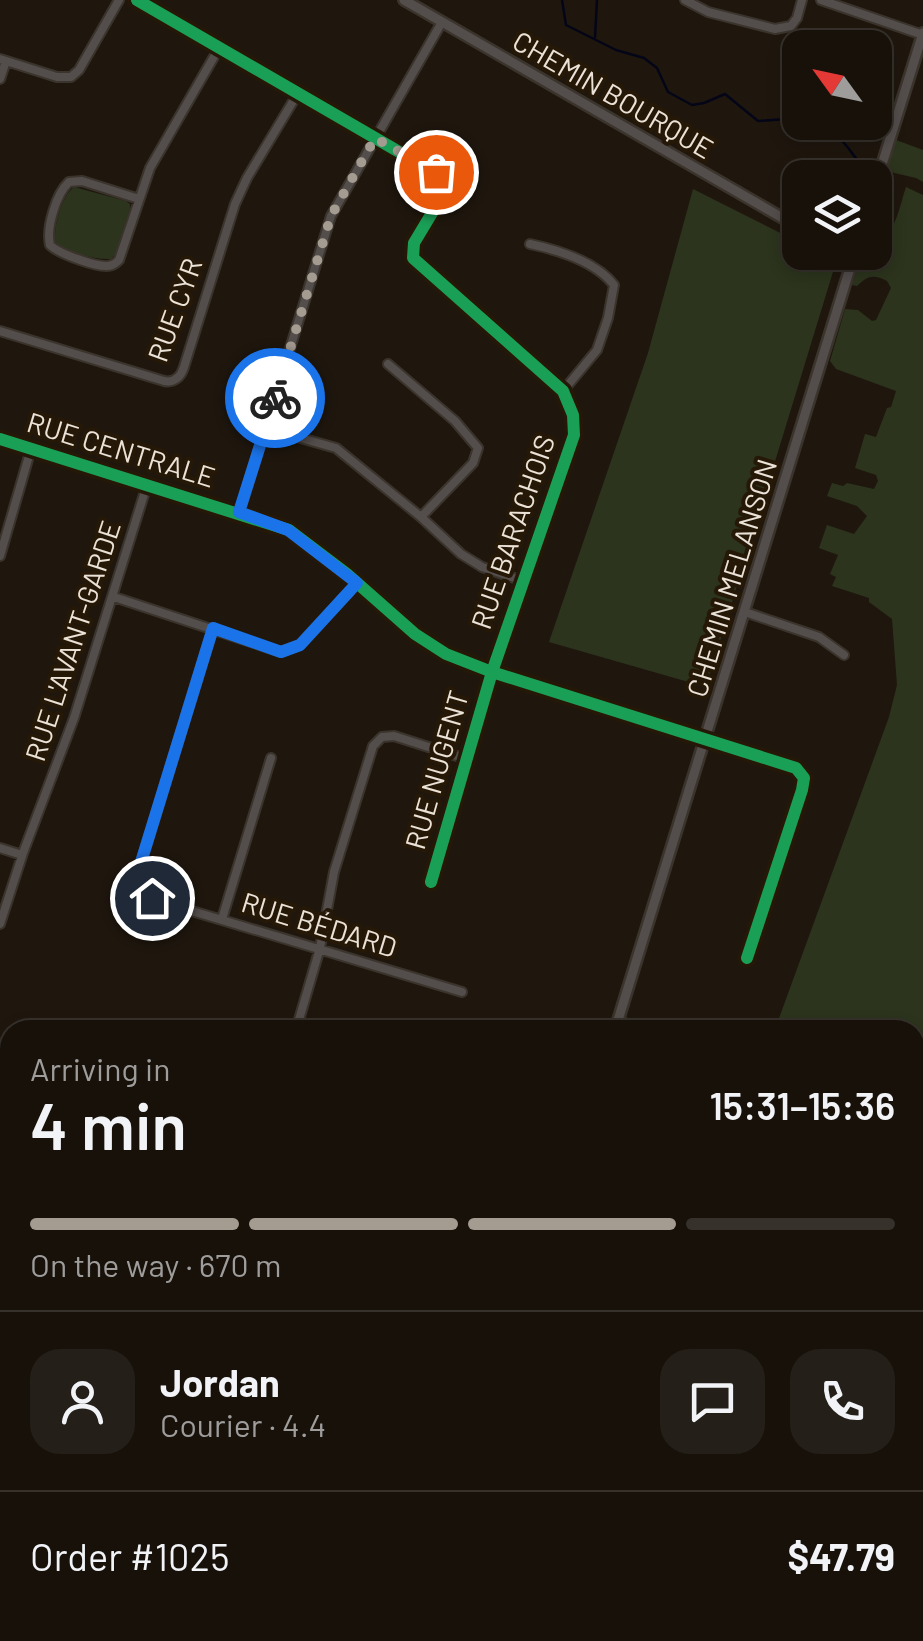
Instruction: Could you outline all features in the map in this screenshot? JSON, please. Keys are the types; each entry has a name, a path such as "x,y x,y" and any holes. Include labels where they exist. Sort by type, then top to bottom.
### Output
{"street":[{"path":"0,80 3,60 71,78 119,0"},
{"path":"137,0 436,172 444,183 444,193 413,246 415,261 563,391 597,350 614,285 603,274 561,250 530,244"},
{"name":"CHEMIN BOURQUE","path":"404,0 782,218"},
{"path":"686,0 708,12 775,29 791,26 802,0"},
{"path":"821,0 923,34 883,160"},
{"path":"239,512 331,216 442,22"},
{"path":"140,199 82,181 69,182 61,192 48,233 50,245 58,252 101,266 115,264 122,257 157,154 219,48"},
{"name":"RUE CYR","path":"0,331 164,381 178,378 235,204 298,93"},
{"name":"CHEMIN MELANSON","path":"618,1020 745,612 845,270"},
{"path":"388,364 455,421 478,448 473,463 422,517"},
{"name":"RUE BARACHOIS","path":"492,672 574,435 573,415 563,391"},
{"path":"265,428 336,448 461,554 482,567 523,581"},
{"name":"RUE CENTRALE","path":"0,439 288,530 415,634 446,654 706,739"},
{"path":"0,555 32,448"},
{"name":"RUE L'AVANT-GARDE","path":"0,924 74,718 147,485"},
{"path":"114,597 281,652 300,645 357,583"},
{"path":"745,612 820,637 844,655"},
{"name":"RUE BÉDARD","path":"213,628 138,872 137,884 142,892 462,992"},
{"name":"RUE NUGENT","path":"431,882 492,672"},
{"path":"299,1020 320,948 334,872 369,756 378,740 394,736 466,758"},
{"path":"706,739 796,768 804,778 746,958"},
{"path":"222,918 271,758"},
{"path":"0,848 22,855"}],"green space":[{"path":"896,140 923,150 923,182 892,172 890,160"},
{"path":"74,187 130,204 117,253 111,259 81,255 55,242 59,212"},
{"path":"906,187 923,195 923,1020 778,1020 889,717 897,685 892,619 869,598 832,586 836,577 830,574 838,555 819,548 827,525 854,534 867,516 857,506 827,496 832,483 874,489 878,481 876,475 855,468 865,434 876,437 896,391 836,369 830,361 845,309 858,310 876,320 891,288 887,281 874,277 852,285 856,270 892,270 892,227"},
{"path":"693,189 782,234 782,270 834,270 706,687 549,642 648,353"}],"waterway":[{"path":"562,0 566,25 616,50 644,58 657,68 668,92 692,105 725,94 758,121 782,119"},
{"path":"595,37 597,0"},
{"path":"841,140 857,160"}],"cycle path":[{"path":"137,0 439,175 444,193 414,243 413,258 563,391 573,415 574,435 492,672 431,882"},
{"path":"0,439 289,530 415,634 446,654 796,768 804,778 802,790 747,958"}],"way so far":[{"path":"275,398 331,216 375,138 436,172"}],"route":[{"path":"152,898 137,884 138,872 213,628 281,652 300,645 357,583 288,530 239,512 275,398"}]}
